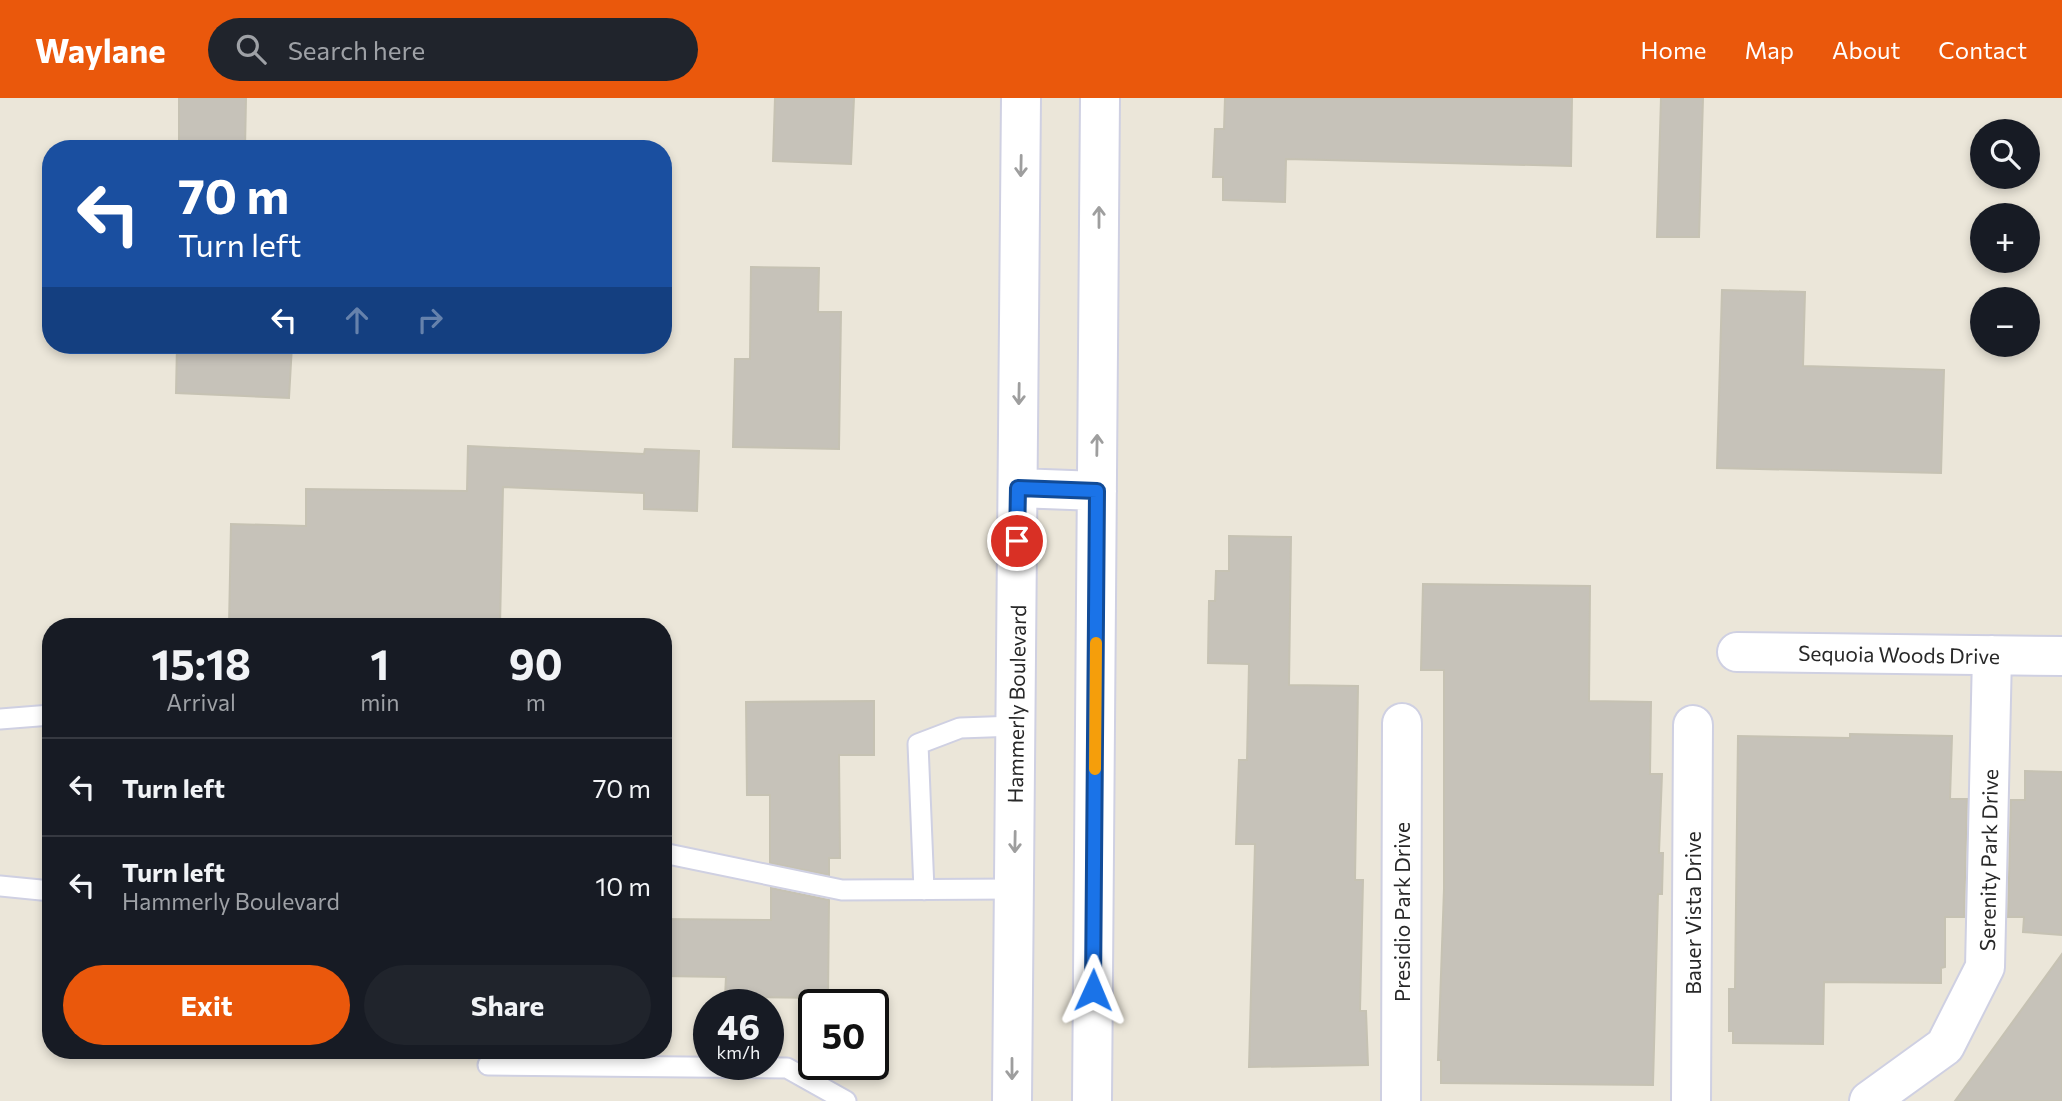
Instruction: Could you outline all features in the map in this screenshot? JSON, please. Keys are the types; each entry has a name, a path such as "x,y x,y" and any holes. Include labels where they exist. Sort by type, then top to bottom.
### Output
{"main road":[{"name":"Hammerly Boulevard","path":"1012,1101 1021,98"},
{"path":"1092,1101 1100,98"},
{"path":"1018,488 1097,491"},
{"name":"Sequoia Woods Drive","path":"1737,652 2062,656"},
{"name":"Serenity Park Drive","path":"1869,1101 1945,1045 1985,967 1992,656"},
{"name":"Presidio Park Drive","path":"1401,1101 1402,723"},
{"name":"Bauer Vista Drive","path":"1691,1101 1693,725"}],"lane":[{"path":"0,719 42,716"},
{"path":"924,890 918,744 960,728 1016,726"},
{"path":"672,855 842,890 1014,889"},
{"path":"0,886 42,890"},
{"path":"488,1065 787,1068 846,1101"}],"building":[{"path":"179,98 246,98 245,140 179,140"},
{"path":"775,98 854,98 851,164 773,161"},
{"path":"1225,98 1572,98 1571,166 1286,159 1285,202 1223,200 1223,177 1213,177 1215,129 1224,129"},
{"path":"1661,98 1703,98 1699,237 1657,237"},
{"path":"751,267 819,268 818,312 841,312 839,449 733,447 735,359 750,359"},
{"path":"1722,290 1805,292 1803,366 1944,370 1941,473 1717,468"},
{"path":"177,354 291,354 289,398 176,393"},
{"path":"468,446 644,454 645,449 699,451 697,511 644,509 644,493 503,487 500,618 229,618 231,524 306,526 306,489 467,491"},
{"path":"1229,536 1291,537 1289,685 1358,686 1355,880 1363,880 1360,1011 1366,1011 1368,1065 1249,1067 1255,844 1236,844 1239,760 1247,760 1249,664 1208,663 1209,601 1215,601 1216,571 1229,571"},
{"path":"1423,584 1590,586 1589,701 1651,702 1650,774 1662,774 1659,853 1663,853 1662,894 1658,894 1653,1085 1441,1083 1441,1060 1438,1060 1444,889 1444,670 1421,670"},
{"path":"874,701 874,755 839,755 840,858 829,858 829,875 770,863 770,795 747,795 746,702"},
{"path":"1850,734 1952,736 1950,799 1967,799 1964,917 1945,917 1945,967 1941,968 1941,983 1824,982 1823,1044 1733,1043 1733,1031 1729,1031 1729,989 1735,989 1738,736 1850,738"},
{"path":"2025,771 2062,772 2062,935 2023,932 2024,917 2008,917 2011,800 2025,800"},
{"path":"771,888 829,900 828,989 798,989 798,998 784,998 784,989 725,989 726,977 672,976 672,919 771,920"},
{"path":"2062,954 2062,1101 1955,1101 1982,1064"}],"slow traffic":[{"path":"1095,769 1096,643"}],"route":[{"path":"1017,541 1018,488 1097,491 1093,990"}]}
